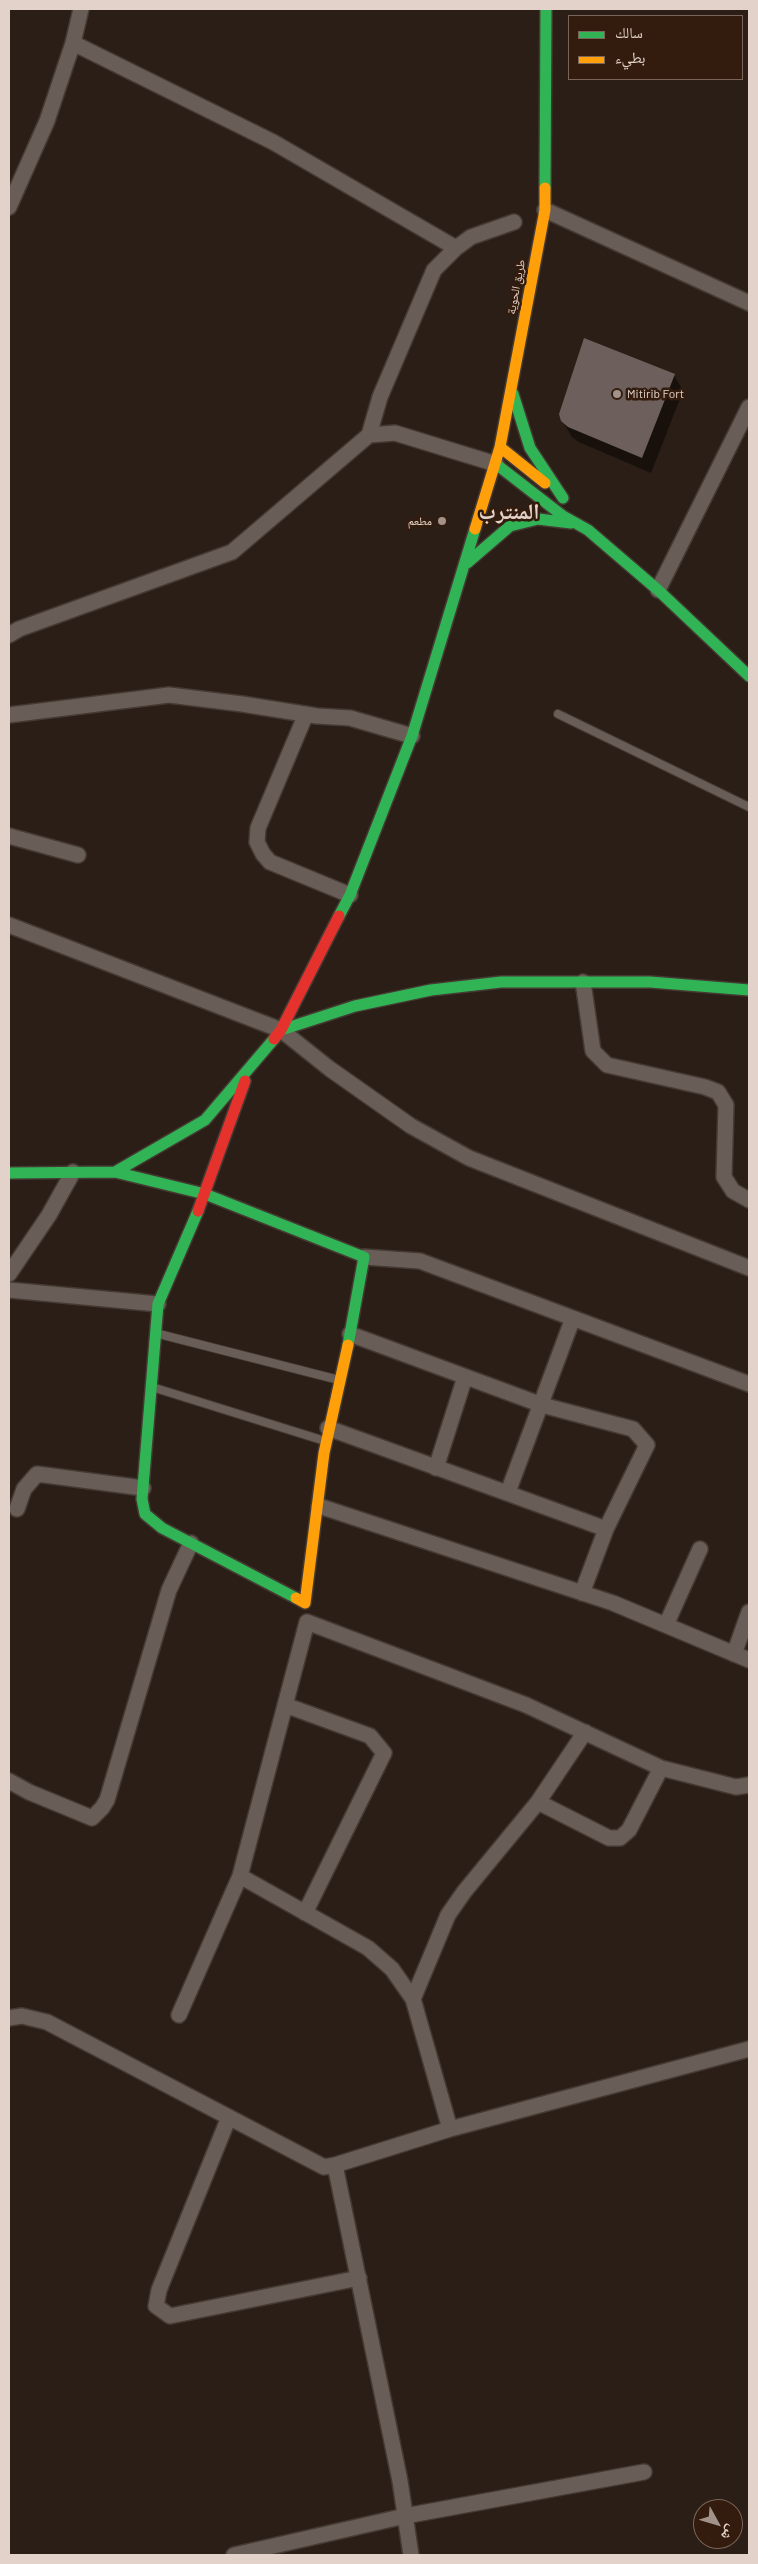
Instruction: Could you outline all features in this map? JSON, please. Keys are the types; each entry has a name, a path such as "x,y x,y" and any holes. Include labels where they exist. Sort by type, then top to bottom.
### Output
{"street":[{"path":"9,206 47,121 74,42 81,9"},
{"name":"طريق الحوية","path":"114,1172 205,1120 248,1072 281,1030 350,895 412,736 496,464 545,210 546,9"},
{"path":"74,42 273,142 456,248"},
{"path":"545,210 749,303"},
{"path":"9,635 19,629 232,552 369,435 380,397 434,270 456,248 471,237 514,222"},
{"path":"511,389 530,448 563,498 588,530 746,667"},
{"path":"658,590 749,407"},
{"path":"369,435 395,433 496,464 550,507 575,524 588,530"},
{"path":"500,447 563,498"},
{"path":"465,565 495,536 510,526 538,519 575,524"},
{"path":"9,715 169,695 306,714 350,718 412,736"},
{"path":"306,714 258,828 258,842 263,854 270,862 350,895"},
{"path":"9,836 78,855"},
{"path":"9,925 281,1030 411,1126 469,1158 749,1268"},
{"path":"281,1030 355,1006 431,990 501,982 650,982 749,990"},
{"path":"583,982 593,1051 607,1065 705,1087 718,1092 726,1105 724,1177 733,1191 749,1200"},
{"path":"248,1072 205,1194 158,1304 142,1499 145,1514 162,1528 305,1603"},
{"path":"9,1274 49,1215 73,1172"},
{"path":"9,1173 114,1172 205,1194 364,1257 420,1261 749,1384"},
{"path":"179,2015 240,1876 307,1622 305,1603 327,1435 341,1380 364,1257"},
{"path":"9,1290 158,1304"},
{"path":"508,1492 573,1318"},
{"path":"350,1334 542,1405 633,1429 647,1445 606,1529 582,1593"},
{"path":"436,1468 466,1376"},
{"path":"327,1435 508,1492 606,1529"},
{"path":"17,1509 24,1489 37,1474 143,1488"},
{"path":"319,1506 582,1593 666,1625 749,1660"},
{"path":"9,1781 29,1792 92,1818 102,1808 107,1800 170,1590 191,1543"},
{"path":"666,1625 700,1549"},
{"path":"734,1654 749,1612"},
{"path":"307,1622 526,1705 661,1768 736,1787 749,1786"},
{"path":"285,1705 370,1736 384,1753 305,1913"},
{"path":"413,1999 448,1915 464,1892 538,1802 585,1732"},
{"path":"538,1802 609,1838 620,1838 630,1830 661,1768"},
{"path":"240,1876 368,1948 392,1968 413,1999 450,2129"},
{"path":"9,2018 22,2016 47,2022 324,2167 336,2165 450,2129 749,2049"},
{"path":"229,2117 159,2290 156,2306 170,2316 359,2278"},
{"path":"336,2165 400,2481 410,2555"},
{"path":"234,2555 405,2516 644,2472"}],"lane":[{"path":"558,714 749,807"},
{"path":"157,1334 341,1380"},
{"path":"150,1386 327,1435"}],"building":[{"name":"Mitirib Fort","path":"584,338 675,374 642,458 568,427 561,421 559,414"}],"traffic: fast":[{"path":"545,188 546,9"},
{"path":"513,394 530,448 563,498"},
{"path":"496,464 563,516 588,530 658,590 749,676"},
{"path":"467,563 510,526 538,519 571,523"},
{"path":"339,916 350,895 412,736 475,529"},
{"path":"281,1030 355,1006 431,990 501,982 650,982 749,990"},
{"path":"9,1173 115,1172 205,1120 274,1039"},
{"path":"115,1172 205,1194 364,1257 348,1345"},
{"path":"198,1211 158,1304 142,1499 145,1514 162,1528 296,1598"}],"traffic: slow":[{"path":"475,529 500,447 545,210 545,188"},
{"path":"500,447 545,483"},
{"path":"296,1598 305,1603 324,1453 348,1345"}],"traffic: jam":[{"path":"274,1039 281,1030 339,916"},
{"path":"198,1211 245,1081"}],"place":[{"name":"Mitirib Fort","path":"617,394"},
{"name":"مطعم","path":"442,521"}],"district":[{"name":"المنترب","path":"509,512"}]}
